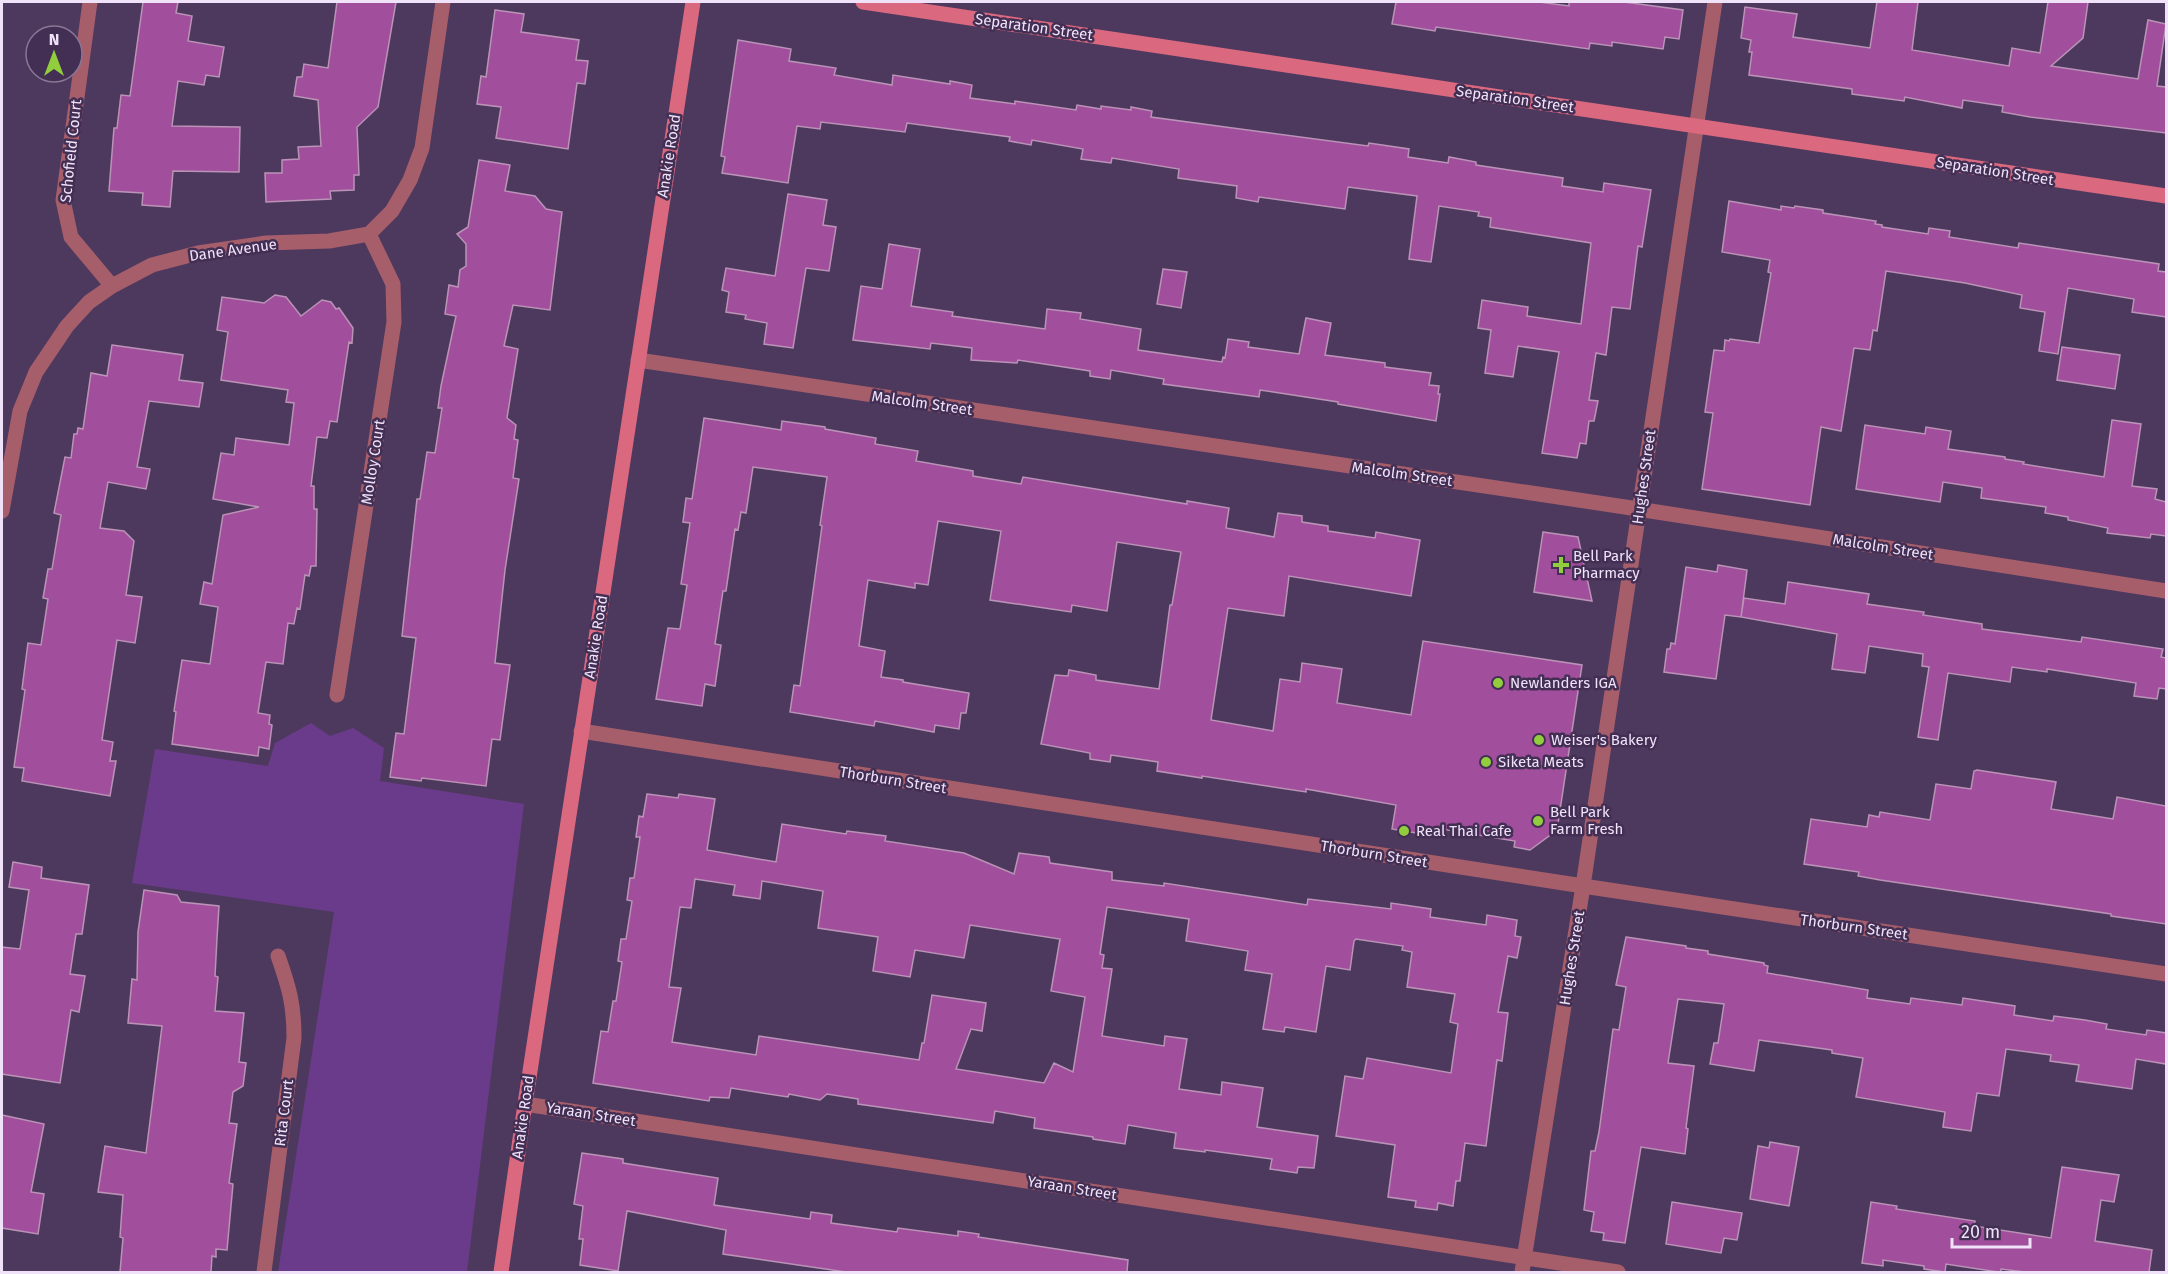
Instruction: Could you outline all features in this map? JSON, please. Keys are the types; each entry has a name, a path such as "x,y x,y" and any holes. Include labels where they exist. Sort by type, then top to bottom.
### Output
{"main road":[{"name":"Anakie Road","path":"501,1272 693,2"},
{"name":"Separation Street","path":"863,2 2166,196"}],"street":[{"name":"Schofield Court","path":"90,2 63,200 71,237 112,286"},
{"path":"369,234 392,211 410,180 422,148 443,2"},
{"name":"Hughes Street","path":"1523,1265 1583,886 1715,2"},
{"name":"Dane Avenue","path":"2,511 20,411 36,372 67,326 89,302 112,286 152,265 198,253 266,243 329,241 369,234"},
{"name":"Molloy Court","path":"337,695 394,322 393,284 369,234"},
{"name":"Malcolm Street","path":"638,360 1639,509 2166,591"},
{"name":"Thorburn Street","path":"581,731 2166,974"},
{"name":"Rita Court","path":"264,1272 294,1038 290,989 278,956"},
{"name":"Yaraan Street","path":"525,1104 1523,1265 1618,1272"}],"shaded area":[{"path":"311,723 330,736 353,728 384,748 380,781 524,804 467,1272 278,1272 334,912 132,883 155,749 268,766 275,743"}],"building":[{"path":"143,2 178,2 176,13 192,16 188,41 224,47 219,77 206,75 204,85 178,81 172,126 240,127 239,172 173,171 170,207 142,205 143,193 109,191 114,128 117,128 121,95 130,96"},
{"path":"337,2 396,2 378,107 357,127 359,175 354,175 354,190 330,191 331,199 266,202 265,173 282,173 282,160 299,159 298,147 321,146 318,100 294,96 297,77 302,77 304,64 328,68"},
{"path":"1396,2 1539,2 1569,6 1569,2 1624,2 1683,10 1679,39 1665,37 1663,49 1612,42 1612,46 1590,43 1589,49 1436,27 1435,31 1392,24"},
{"path":"1877,2 1918,2 1912,50 2009,66 2012,48 2040,53 2048,2 2088,2 2083,38 2051,66 2138,79 2148,20 2166,24 2157,86 2166,87 2166,133 2030,117 2002,112 2003,106 1963,100 1962,108 1905,97 1904,101 1852,94 1852,89 1749,75 1751,40 1741,38 1745,7 1797,14 1793,37 1870,48"},
{"path":"495,10 524,14 521,32 579,40 576,60 588,61 585,84 577,83 568,149 496,138 501,107 477,104 481,76 486,77"},
{"path":"738,40 791,49 789,61 836,68 834,75 892,85 893,75 972,85 970,98 1015,104 1015,101 1076,110 1077,105 1101,109 1101,106 1131,110 1131,107 1152,111 1151,117 1368,146 1369,143 1409,149 1408,157 1448,163 1449,157 1476,162 1476,165 1563,178 1562,186 1603,192 1604,183 1651,190 1642,247 1638,246 1630,309 1612,307 1606,355 1596,353 1589,400 1598,401 1594,421 1589,421 1586,444 1580,443 1577,458 1542,453 1559,352 1518,346 1513,377 1485,373 1491,330 1478,328 1482,300 1528,307 1527,316 1581,324 1591,243 1490,227 1491,218 1478,216 1479,212 1439,206 1431,262 1409,259 1417,196 1348,187 1345,209 1259,197 1258,202 1236,198 1237,186 1178,178 1179,169 1112,158 1111,163 1081,159 1083,149 1032,140 1031,145 1009,141 1010,137 907,123 905,132 821,122 820,129 797,126 788,183 722,173 725,157 721,156"},
{"path":"479,160 510,165 505,191 535,196 546,209 562,212 550,310 513,305 504,346 518,349 507,418 516,425 514,439 518,440 513,478 519,479 505,570 495,663 510,665 500,740 492,739 486,786 422,778 421,781 390,777 396,733 404,734 416,638 402,636 417,499 420,499 427,452 435,453 442,408 438,408 441,386 456,316 445,314 449,285 458,287 460,270 466,266 466,244 457,234 468,227"},
{"path":"788,194 827,200 823,225 836,227 829,271 806,268 793,348 764,344 767,323 745,319 746,315 726,312 729,292 722,290 726,268 775,276"},
{"path":"1729,201 1781,210 1781,206 1794,208 1795,206 1823,210 1823,213 1876,221 1875,224 1882,225 1882,227 1928,234 1929,228 1950,231 1949,237 2018,248 2019,243 2159,264 2158,271 2166,272 2166,317 2132,312 2134,299 2068,288 2058,354 2039,351 2045,312 2020,308 2022,295 1965,283 1886,271 1877,331 1873,330 1870,350 1854,348 1841,431 1821,427 1810,505 1702,489 1713,413 1705,412 1714,350 1724,351 1725,340 1730,339 1759,343 1771,273 1768,272 1770,260 1722,252"},
{"path":"889,244 920,249 911,306 953,312 952,316 1045,329 1047,309 1081,313 1080,319 1141,329 1138,350 1222,362 1223,357 1225,358 1228,339 1249,342 1248,347 1299,354 1306,318 1331,323 1325,355 1385,363 1385,367 1431,373 1429,385 1439,386 1438,394 1440,394 1436,421 1260,390 1259,397 1163,384 1164,379 1111,370 1110,379 1090,376 1090,371 1018,360 1017,363 971,360 972,348 931,343 930,349 853,340 861,286 882,289"},
{"path":"1163,269 1187,272 1181,308 1157,304"},
{"path":"275,295 286,297 301,316 322,300 331,302 336,309 339,308 353,328 337,422 330,421 327,438 317,437 311,486 314,486 314,509 317,509 316,566 311,566 309,576 305,575 300,609 297,608 294,624 288,623 283,664 266,662 258,713 270,715 269,724 272,725 269,749 259,747 258,756 172,744 176,712 174,711 182,660 210,664 218,607 200,604 204,582 212,584 223,515 259,507 213,499 221,453 234,455 236,438 289,445 294,403 286,402 288,390 221,380 228,332 217,330 222,297 264,303"},
{"path":"112,345 183,355 179,380 203,383 199,407 149,401 137,467 150,469 146,489 108,482 100,528 124,531 134,541 126,595 142,597 135,643 117,640 102,740 113,742 110,761 116,761 110,796 22,781 24,768 14,767 25,690 22,689 28,643 41,645 48,599 43,598 48,569 52,569 61,515 54,513 65,457 71,458 74,434 77,434 78,428 83,429 91,373 107,376"},
{"path":"2062,347 2120,355 2115,389 2057,380"},
{"path":"704,418 781,430 782,421 825,427 825,429 876,438 875,444 918,451 916,461 973,471 973,476 1021,484 1023,477 1187,504 1187,501 1229,508 1226,528 1274,537 1278,513 1302,516 1302,522 1328,526 1328,531 1375,538 1376,532 1420,540 1411,596 1289,576 1284,616 1228,608 1211,720 1273,731 1280,679 1300,682 1302,663 1342,669 1337,703 1411,715 1423,641 1582,665 1557,830 1530,850 1514,847 1515,841 1442,829 1441,837 1392,829 1396,805 1306,789 1306,792 1157,771 1158,762 1111,755 1110,762 1090,759 1090,753 1041,744 1055,675 1068,676 1069,670 1096,675 1096,680 1159,689 1170,605 1172,605 1181,552 1117,542 1107,611 1072,605 1071,612 990,600 1001,531 938,521 928,585 915,583 915,588 868,580 859,646 885,651 881,677 969,693 966,713 961,713 959,729 935,725 934,732 875,721 874,726 790,712 794,685 800,686 827,477 753,467 746,513 741,512 738,530 735,529 726,591 723,591 715,644 721,645 715,686 705,684 702,706 656,699 668,628 680,629 687,585 681,584 690,523 683,522 686,498 692,499"},
{"path":"2112,420 2141,424 2132,486 2157,489 2155,499 2166,502 2166,536 2151,534 2150,538 2107,533 2108,528 2045,513 2046,507 1981,498 1982,488 1943,482 1940,502 1856,489 1865,425 1925,434 1926,427 1951,431 1948,449 2005,457 2005,459 2024,462 2023,464 2104,477"},
{"name":"Bell Park Pharmacy","path":"1543,532 1578,537 1592,601 1534,592"},
{"path":"1718,565 1747,570 1741,617 1725,615 1716,679 1664,672 1667,649 1670,649 1671,643 1675,644 1686,567 1717,572"},
{"path":"1788,582 1869,594 1867,604 1924,612 1923,615 1982,624 1982,629 2081,642 2082,637 2163,649 2161,657 2166,658 2166,689 2159,688 2157,699 2134,696 2136,683 2047,669 2047,672 2012,667 2010,682 1948,673 1938,740 1918,737 1929,667 1922,666 1923,654 1869,646 1865,673 1832,669 1837,634 1741,617 1744,598 1785,604"},
{"path":"1974,771 2056,782 2051,809 2113,819 2117,797 2166,806 2166,924 1880,880 1858,876 1859,872 1804,864 1811,819 1867,827 1869,815 1879,817 1880,812 1930,820 1936,784 1971,789"},
{"path":"647,794 678,798 679,794 715,799 707,850 776,862 782,824 846,834 847,831 886,836 885,841 964,853 1014,874 1019,853 1049,857 1050,863 1112,872 1112,880 1164,886 1164,883 1307,905 1308,899 1391,909 1391,903 1431,909 1430,917 1486,925 1487,915 1517,920 1515,936 1521,937 1517,958 1508,956 1498,1012 1508,1013 1502,1061 1497,1060 1486,1146 1465,1143 1460,1181 1456,1181 1453,1206 1438,1203 1437,1210 1415,1207 1416,1201 1388,1197 1395,1145 1336,1136 1345,1076 1363,1079 1367,1058 1451,1073 1458,1024 1450,1022 1455,994 1407,987 1412,952 1402,950 1403,946 1356,939 1350,970 1326,966 1316,1032 1285,1027 1284,1032 1263,1029 1272,974 1245,970 1248,951 1186,941 1189,919 1107,907 1100,954 1104,955 1102,968 1112,969 1102,1036 1164,1046 1165,1036 1187,1039 1179,1089 1221,1095 1222,1082 1263,1088 1257,1127 1318,1136 1314,1168 1298,1167 1297,1173 1270,1169 1272,1159 1174,1148 1176,1133 1128,1125 1125,1144 1034,1128 1035,1118 995,1111 993,1123 858,1104 858,1099 827,1094 820,1100 789,1094 788,1097 731,1088 729,1098 710,1097 709,1101 593,1083 601,1031 608,1032 613,1001 616,1001 622,962 618,961 621,939 626,939 632,901 627,900 630,878 634,878 640,837 636,837 639,816 643,817","holes":["695,879 735,885 733,895 760,899 762,881 823,891 818,928 878,937 873,971 910,977 915,950 964,958 970,925 1060,939 1051,991 1085,997 1073,1072 1054,1063 1044,1083 956,1069 971,1029 982,1031 986,1003 932,995 919,1060 759,1036 756,1055 672,1042 681,988 669,987 680,907 691,908"]},
{"path":"13,862 42,867 41,878 89,885 82,934 76,934 70,974 85,976 79,1012 71,1010 60,1083 2,1074 2,947 20,949 29,890 9,887"},
{"path":"144,890 177,895 181,902 219,906 215,1011 244,1013 239,1062 246,1063 243,1086 233,1092 229,1123 237,1124 229,1183 233,1184 227,1250 216,1249 216,1257 212,1256 211,1272 120,1272 123,1195 98,1192 105,1146 146,1153 162,1026 128,1023 132,979 137,980 138,932"},
{"path":"1626,937 1686,946 1686,948 1708,951 1708,954 1764,963 1768,966 1767,973 1868,990 1867,998 1910,1004 1911,998 1962,1005 1963,998 2015,1006 2014,1015 2053,1021 2054,1016 2085,1020 2107,1024 2106,1029 2146,1035 2147,1030 2166,1033 2166,1064 2136,1059 2132,1089 2076,1081 2079,1065 2050,1061 2051,1055 2006,1049 1999,1096 1977,1093 1971,1131 1943,1127 1945,1112 1856,1097 1863,1058 1832,1053 1832,1050 1759,1040 1754,1071 1710,1064 1714,1043 1718,1043 1724,1004 1678,999 1668,1063 1694,1066 1685,1154 1641,1147 1625,1243 1603,1240 1604,1233 1591,1231 1594,1212 1584,1210 1591,1151 1595,1151 1599,1132 1613,1029 1619,1030 1626,987 1616,985"},
{"path":"2,1115 44,1124 31,1192 44,1194 38,1234 2,1228"},
{"path":"1770,1142 1799,1147 1789,1206 1750,1199 1758,1146 1769,1148"},
{"path":"582,1153 623,1159 623,1163 718,1178 714,1205 810,1219 811,1212 832,1215 831,1223 897,1232 898,1228 958,1236 958,1231 979,1234 978,1237 1128,1260 1127,1272 846,1272 723,1254 726,1230 627,1211 618,1271 580,1265 583,1239 579,1239 583,1206 574,1204"},
{"path":"2062,1167 2119,1175 2114,1202 2101,1200 2095,1241 2152,1250 2149,1272 2025,1272 2001,1269 2001,1272 1998,1272 1946,1264 1945,1272 1924,1269 1924,1266 1883,1260 1883,1266 1862,1263 1871,1202 1897,1206 1896,1209 1975,1221 1974,1226 2051,1238"},
{"path":"1672,1202 1742,1213 1737,1240 1724,1238 1721,1253 1666,1244"}],"place":[{"name":"Bell Park Pharmacy","path":"1561,565"},
{"name":"Newlanders IGA","path":"1498,683"},
{"name":"Weiser's Bakery","path":"1539,740"},
{"name":"Siketa Meats","path":"1486,762"},
{"name":"Bell Park Farm Fresh","path":"1538,821"},
{"name":"Real Thai Cafe","path":"1404,831"}]}
